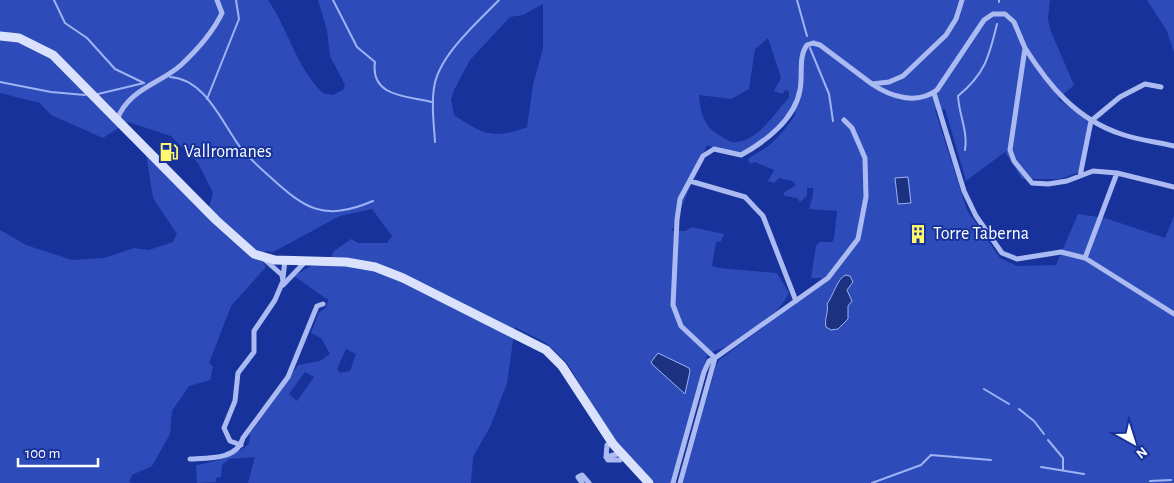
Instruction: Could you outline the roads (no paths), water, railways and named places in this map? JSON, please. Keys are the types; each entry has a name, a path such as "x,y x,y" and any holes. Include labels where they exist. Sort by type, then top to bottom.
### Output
{"main road":[{"path":"0,36 19,38 53,55 242,245 263,258 284,264 306,261 360,263 403,278 538,344 552,354 568,375 615,456 649,483"},
{"path":"568,375 606,445 641,483"}],"street":[{"path":"117,121 126,103 140,90 181,65 205,40 222,13 217,0"},
{"path":"872,84 889,82 903,76 946,35 956,19 962,0"},
{"path":"715,358 682,326 673,305 677,220 680,199 703,156 709,150 714,149 742,155 758,146 794,108 800,91 802,58 807,45 813,42 820,45 885,93 906,99 929,96 934,93 984,20 993,14 1006,14 1014,22 1025,48 1041,75 1060,97 1091,121 1121,134 1174,146"},
{"path":"1025,48 1010,150 1014,161 1032,183 1048,184 1094,172 1117,173 1174,187"},
{"path":"1080,176 1091,121 1120,98 1145,84 1160,88"},
{"path":"934,93 964,191 976,216 1002,253 1017,259 1061,252 1085,258 1174,314"},
{"path":"673,483 704,372 709,361 828,278 858,239 866,197 865,158 852,128 844,120"},
{"path":"1085,258 1117,173"},
{"path":"690,181 745,197 763,216 796,301"},
{"path":"263,258 282,275 283,281"},
{"path":"241,445 230,441 224,428 235,400 238,373 254,352 254,331 280,290 306,261"},
{"path":"284,264 290,271 296,270"},
{"path":"280,290 283,281 284,264"},
{"path":"190,459 222,457 234,452 241,445 243,438 288,377 317,306 323,304"},
{"path":"680,483 715,358"},
{"path":"582,483 578,478 582,475 589,483"}],"waterway":[{"path":"54,0 65,23 87,38 115,69 144,83"},
{"path":"207,99 239,19 236,0"},
{"path":"333,0 357,47 375,62 375,74 378,82 392,93 432,102"},
{"path":"435,142 433,102 437,76 451,52 499,0"},
{"path":"797,0 807,36"},
{"path":"965,150 966,143 958,96 974,80 985,64 997,24"},
{"path":"810,48 829,94 833,121"},
{"path":"170,77 181,79 200,91 208,99 245,153 281,187 304,204 316,209 341,211 373,201"},
{"path":"0,82 51,92 85,95"},
{"path":"98,94 144,83"},
{"path":"984,389 1009,404"},
{"path":"1019,409 1034,421 1044,434"},
{"path":"1048,440 1063,458 1063,470"},
{"path":"872,483 921,465 931,455 991,460"},
{"path":"1041,467 1084,474"},
{"path":"1150,481 1171,480"}],"place":[{"name":"Vallromanes","path":"169,152"},
{"name":"Torre Taberna","path":"918,234"}]}
